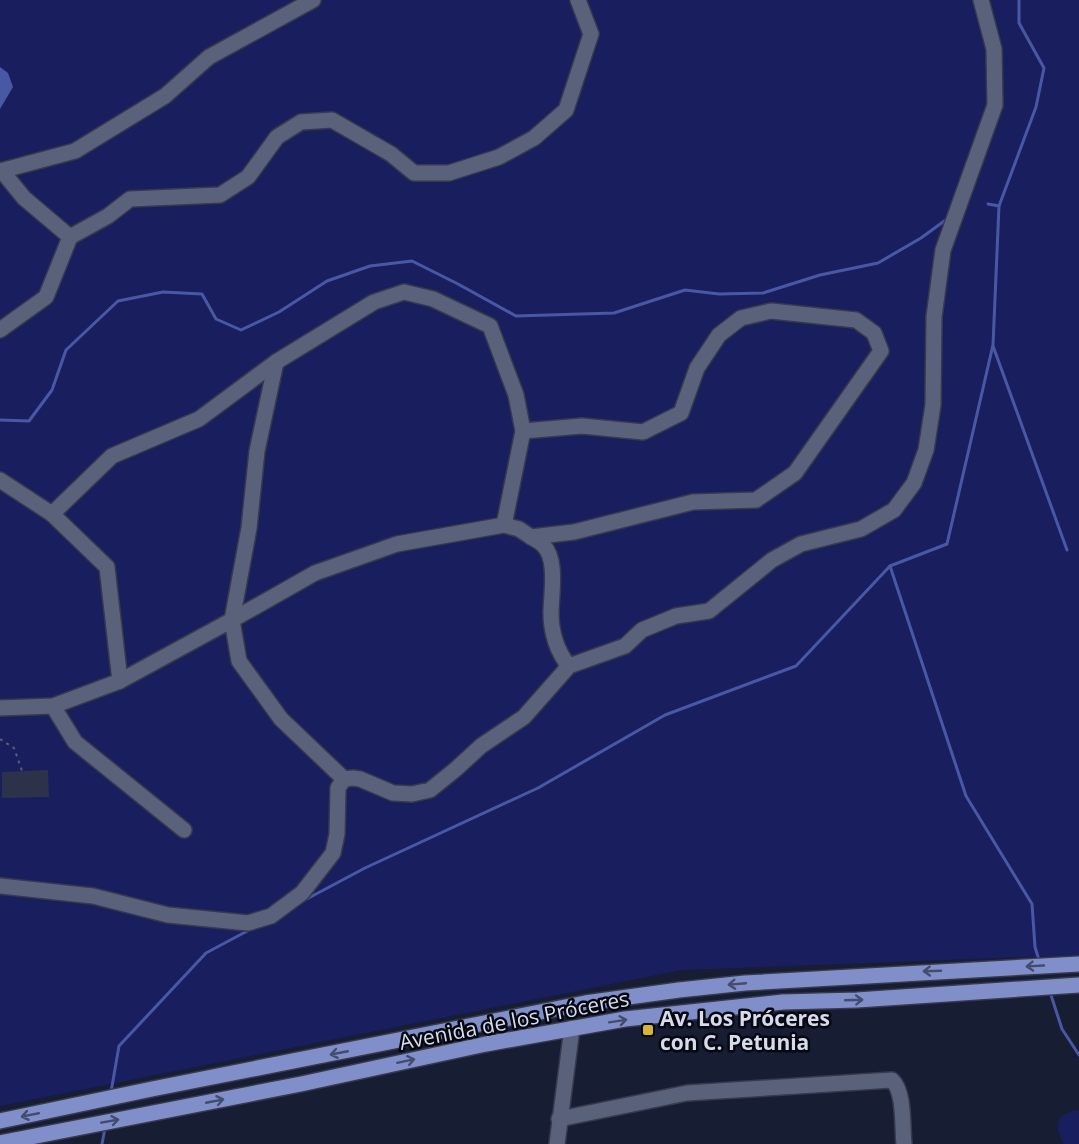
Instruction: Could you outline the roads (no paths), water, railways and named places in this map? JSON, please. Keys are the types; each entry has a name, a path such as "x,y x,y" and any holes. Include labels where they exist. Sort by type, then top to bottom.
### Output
{"main road":[{"name":"Avenida de los Próceres","path":"0,1121 585,1003 679,990 755,983 1079,964"},
{"name":"Avenida de los Próceres","path":"0,1143 572,1028 675,1013 783,1002 857,1000 1079,985"}],"street":[{"path":"70,237 24,198 1,171 75,151 165,96 209,57 313,0"},
{"path":"0,330 46,297 70,237 108,216 130,199 220,195 248,177 277,137 301,122 332,120 391,154 414,173 449,173 499,157 534,138 567,110 591,34 578,0"},
{"path":"276,362 257,451 249,528 232,620 239,661 281,719 344,779 360,779 393,793 412,794 430,790 481,746 524,717 569,666 625,646 642,630 676,616 709,612 772,560 791,549 801,544 861,528 894,510 914,483 927,450 933,405 934,317 942,250 995,105 994,49 981,0"},
{"path":"52,514 112,456 199,419 276,362 374,302 404,292 433,299 490,326 516,395 523,431 504,525"},
{"path":"523,431 582,426 643,432 681,413 697,368 719,335 741,318 771,311 856,320 874,333 881,351 795,473 756,500 693,502 574,532 531,537"},
{"path":"0,480 52,514 107,567 120,681"},
{"path":"0,708 53,706 120,681 315,573 397,544 504,525 519,530 545,546 551,564 553,585 551,615 554,636 561,658 569,666"},
{"path":"53,706 75,742 184,830"},
{"path":"0,886 93,896 168,915 248,923 255,921 271,916 302,893 333,853 337,834 338,788 344,779"},
{"path":"557,1144 572,1028"},
{"path":"559,1119 687,1093 892,1080 901,1098 903,1144"}],"water":[{"path":"0,67 8,73 13,87 0,109"}],"waterway":[{"path":"1019,0 1019,23 1044,68 1036,107 999,206 993,345 947,544 890,566 966,796 1032,904 1035,947 1039,960"},
{"path":"988,204 999,206"},
{"path":"0,420 29,421 52,390 66,350 118,301 163,292 202,294 216,319 241,330 279,312 327,281 370,266 412,261 516,316 614,313 685,290 719,294 763,293 820,275 878,263 921,238 947,219"},
{"path":"993,346 1067,550"},
{"path":"301,902 365,868 538,788 665,715 796,666 890,566"},
{"path":"111,1092 119,1046 206,953 251,929"},
{"path":"1050,992 1062,1029 1079,1055"},
{"path":"102,1144 105,1128"}],"place":[{"name":"Av. Los Próceres con C. Petunia","path":"648,1030"}]}
